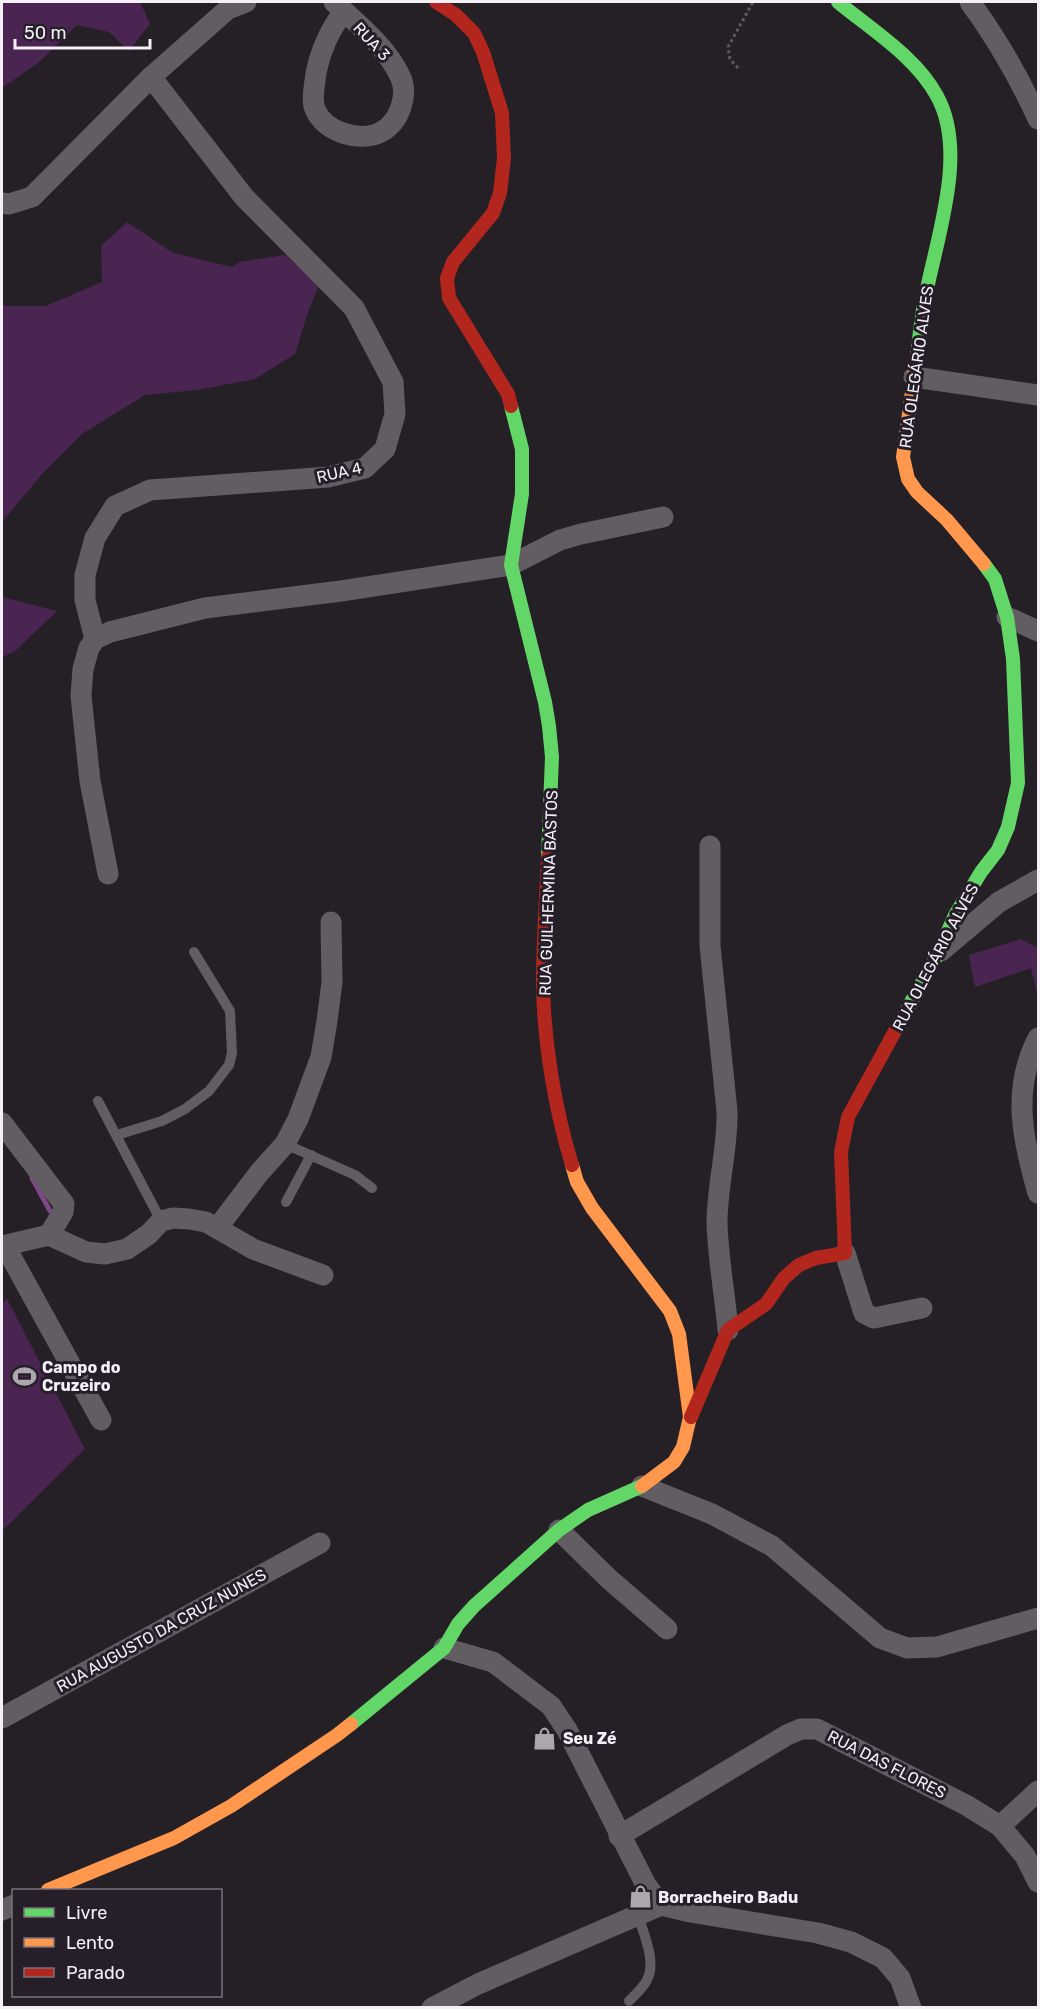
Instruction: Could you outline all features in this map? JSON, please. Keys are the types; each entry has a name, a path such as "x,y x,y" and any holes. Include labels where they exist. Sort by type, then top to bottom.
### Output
{"street":[{"path":"2,203 9,204 32,197 151,77 228,9 246,2"},
{"path":"436,2 456,15 474,33 483,52 502,113 504,158 500,193 493,213 453,262 447,278 449,298 508,394 522,449 522,494 511,566"},
{"name":"RUA OLEGÁRIO ALVES","path":"838,2 899,51 923,76 938,97 946,120 951,143 948,189 925,297 903,457 908,479 917,492 947,520 995,579 1007,617 1012,659 1018,783 1008,827 998,850 981,872 955,915 938,954 848,1117 841,1152 845,1253"},
{"path":"970,2 996,38 1038,118"},
{"name":"RUA 3","path":"339,6 386,52 401,78 403,101 398,116 381,132 359,136 339,133 325,124 314,108 320,52 339,6"},
{"name":"RUA 4","path":"95,639 85,600 85,575 95,538 115,506 150,490 328,477 365,468 385,449 395,414 393,382 354,308 244,197 151,77"},
{"path":"914,376 1038,395"},
{"path":"108,874 90,781 81,696 83,669 89,648 95,639 110,632 205,608 511,566 560,540 663,517"},
{"name":"RUA GUILHERMINA BASTOS","path":"50,1889 174,1838 231,1806 338,1735 444,1648 458,1624 474,1606 558,1530 588,1510 642,1486 674,1462 683,1447 690,1417 679,1334 670,1311 592,1208 577,1182 562,1135 548,1048 543,986 552,756 549,726 511,566"},
{"path":"1007,617 1038,631"},
{"path":"710,846 710,946 728,1136 718,1197 717,1224 729,1330"},
{"path":"938,954 999,902 1038,880"},
{"path":"218,1227 285,1143 298,1119 321,1057 332,982 331,922"},
{"path":"1038,1038 1025,1070 1021,1095 1022,1122 1038,1193"},
{"path":"2,1123 64,1204 63,1212 49,1235"},
{"path":"101,1420 3,1246 49,1235 86,1252 105,1254 128,1249 161,1221 173,1218 189,1219 218,1227 253,1249 323,1275"},
{"path":"690,1417 729,1330 765,1304 784,1278 799,1265 816,1258 845,1253 864,1313 868,1316 874,1318 922,1308"},
{"path":"642,1486 712,1514 772,1546 880,1638 907,1648 937,1647 1038,1618"},
{"path":"558,1530 609,1579 667,1629"},
{"name":"RUA AUGUSTO DA CRUZ NUNES","path":"2,1718 321,1543"},
{"path":"444,1648 494,1662 551,1706 567,1730 646,1885 661,1905"},
{"name":"RUA DAS FLORES","path":"620,1836 787,1735 801,1729 818,1729 966,1804 1000,1826 1025,1856 1038,1882"},
{"path":"1000,1826 1038,1791"},
{"path":"432,2007 478,1984 661,1905 818,1933 852,1942 883,1958 900,1978 911,2007"}],"lane":[{"path":"117,1135 162,1121 185,1109 209,1091 229,1065 232,1053 230,1011 195,952"},
{"path":"98,1101 161,1221"},
{"path":"285,1143 355,1175 372,1188"},
{"path":"286,1202 311,1155"},
{"path":"629,2001 648,1978 650,1968 648,1950 638,1915"}],"path":[{"path":"738,68 730,59 728,46 753,2"}],"shaded area":[{"path":"2,2 140,2 150,24 129,51 109,32 77,25 39,62 2,88"},
{"path":"127,222 173,253 232,267 239,262 285,255 319,285 295,354 255,379 197,390 145,395 82,434 43,473 2,522 2,306 46,306 102,282 101,246"},
{"path":"2,597 57,611 14,652 2,657"},
{"path":"1021,939 1038,948 1038,997 1031,968 975,987 969,955"},
{"name":"Campo do Cruzeiro","path":"7,1299 85,1449 2,1531 2,1303"}],"waterway":[{"path":"32,1178 50,1211"}],"traffic: fast":[{"path":"838,2 892,45 917,69 937,96 946,118 950,142 947,194 921,321 918,348"},
{"path":"511,406 522,449 522,494 511,565 549,726 552,757 548,857"},
{"path":"906,1011 938,954 955,915 981,872 998,850 1008,827 1018,783 1013,659 1007,617 995,579 984,564"},
{"path":"351,1724 444,1648 458,1624 474,1606 559,1530 588,1510 642,1486"}],"traffic: slow":[{"path":"918,348 903,457 908,479 917,492 947,520 984,564"},
{"path":"572,1165 577,1182 592,1208 670,1311 679,1334 690,1417 683,1447 674,1462 642,1486"},
{"path":"50,1889 174,1838 231,1806 351,1724"}],"traffic: jam":[{"path":"436,2 456,15 474,33 483,52 502,113 504,158 500,193 493,213 453,262 447,278 449,298 508,394 511,406"},
{"path":"548,857 543,969 544,1007 548,1053 560,1122 572,1165"},
{"path":"691,1417 728,1330 766,1304 784,1278 799,1265 816,1258 845,1253 841,1152 848,1117 906,1011"}],"place":[{"name":"Campo do Cruzeiro","path":"24,1376"},
{"name":"Seu Zé","path":"545,1738"},
{"name":"Borracheiro Badu","path":"640,1897"}]}
